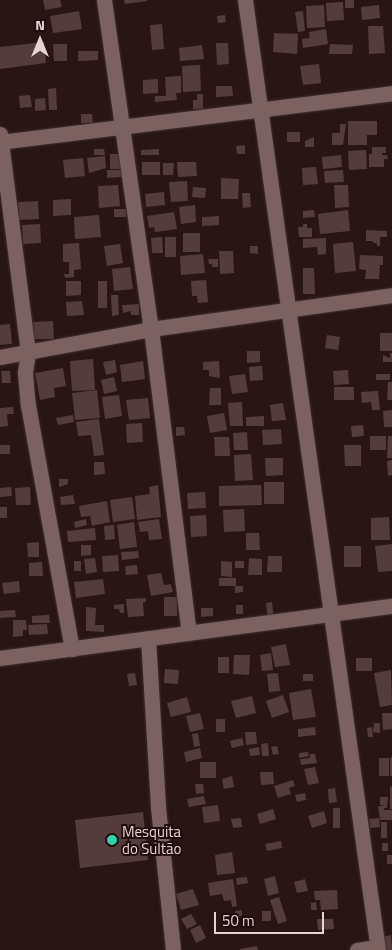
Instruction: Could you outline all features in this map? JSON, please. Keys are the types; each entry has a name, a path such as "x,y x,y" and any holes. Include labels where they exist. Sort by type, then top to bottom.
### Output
{"street":[{"path":"104,0 151,329 189,633"},
{"path":"245,0 378,949 357,950"},
{"path":"72,649 28,405 25,373 28,353 0,139 121,127 392,92"},
{"path":"0,357 151,329 392,295"},
{"path":"0,658 392,606"},
{"path":"148,638 158,807 173,950"}],"building":[{"path":"43,0 60,0 62,7 45,10"},
{"path":"124,0 147,0 147,1 125,4"},
{"path":"345,0 354,0 354,8 345,8"},
{"path":"343,2 344,20 327,21 326,3"},
{"path":"324,5 325,27 307,28 306,6"},
{"path":"379,5 380,18 362,20 361,7"},
{"path":"79,11 82,29 53,33 50,16"},
{"path":"303,11 305,31 298,32 295,12"},
{"path":"225,15 226,22 218,23 217,16"},
{"path":"162,24 164,49 152,50 150,25"},
{"path":"368,26 383,26 385,53 369,54"},
{"path":"326,29 328,44 303,48 302,39 310,38 309,32"},
{"path":"274,33 298,34 297,54 273,52"},
{"path":"44,42 46,63 0,69 0,47"},
{"path":"216,43 228,43 229,64 217,65"},
{"path":"53,44 67,44 67,61 54,61"},
{"path":"330,44 353,45 352,54 329,54"},
{"path":"202,45 204,59 180,61 179,48"},
{"path":"78,51 98,51 98,60 78,61"},
{"path":"319,64 321,83 303,85 300,66"},
{"path":"200,65 201,91 183,92 182,66"},
{"path":"181,76 181,93 176,93 177,100 155,102 155,96 166,96 165,77"},
{"path":"158,79 158,93 143,94 143,80"},
{"path":"216,86 232,86 233,96 216,97"},
{"path":"56,88 57,110 49,110 48,89"},
{"path":"197,94 203,94 203,109 193,109 193,100 197,100"},
{"path":"30,95 32,107 20,108 19,96"},
{"path":"45,98 46,110 35,111 35,99"},
{"path":"81,114 92,114 93,123 81,123"},
{"path":"348,121 377,121 377,135 367,135 367,145 348,145"},
{"path":"340,124 346,124 343,145 332,145 332,133 340,133"},
{"path":"287,132 300,132 300,142 287,142"},
{"path":"314,137 314,147 305,147 305,141"},
{"path":"245,145 245,154 237,154 236,146"},
{"path":"372,147 386,147 386,153 382,153 382,155 387,155 388,159 384,159 384,167 369,167 369,154 372,154"},
{"path":"94,149 104,149 105,155 94,155"},
{"path":"159,149 159,155 141,155 141,150"},
{"path":"366,150 367,169 349,170 348,151"},
{"path":"110,154 120,154 120,169 110,169"},
{"path":"341,155 342,167 323,169 322,157"},
{"path":"105,156 106,168 89,173 87,158"},
{"path":"83,158 85,176 65,178 63,160"},
{"path":"142,162 160,162 160,175 142,175"},
{"path":"177,162 196,162 197,176 178,177"},
{"path":"163,163 174,163 173,175 163,175"},
{"path":"316,167 318,184 303,185 302,168"},
{"path":"107,170 121,170 121,177 107,178"},
{"path":"343,170 344,182 325,183 324,171"},
{"path":"221,178 239,179 238,199 221,199"},
{"path":"187,181 188,201 171,202 169,182"},
{"path":"118,185 120,206 99,208 98,186"},
{"path":"334,185 348,185 349,207 335,208"},
{"path":"193,187 206,188 205,198 192,197"},
{"path":"164,192 165,205 146,207 145,194"},
{"path":"242,193 250,193 251,207 243,208"},
{"path":"71,199 71,215 53,216 53,200"},
{"path":"38,201 39,219 19,220 18,202"},
{"path":"195,205 196,222 181,224 179,207"},
{"path":"114,209 126,209 126,217 114,217"},
{"path":"314,210 315,217 303,218 303,211"},
{"path":"348,210 350,231 320,234 318,214"},
{"path":"174,212 177,229 155,232 154,227 149,228 147,216"},
{"path":"99,215 101,237 75,239 74,217"},
{"path":"219,216 219,225 202,226 202,217"},
{"path":"40,224 41,243 23,244 22,225"},
{"path":"303,224 307,224 307,228 312,228 312,237 299,237 298,227 303,227"},
{"path":"366,230 387,231 387,237 380,237 380,246 377,246 377,243 373,243 373,241 366,241"},
{"path":"183,233 200,233 200,252 183,252"},
{"path":"162,237 163,253 152,253 151,238"},
{"path":"165,237 176,237 176,257 165,257"},
{"path":"326,238 326,254 318,255 317,247 303,248 303,239"},
{"path":"353,242 356,271 335,273 333,244"},
{"path":"79,243 81,269 74,270 74,277 65,278 64,274 69,274 69,262 63,262 63,244"},
{"path":"120,244 123,263 107,266 104,246"},
{"path":"250,246 258,246 258,254 250,253"},
{"path":"219,251 233,251 234,273 220,274"},
{"path":"203,254 205,273 181,275 180,256"},
{"path":"360,255 383,256 383,265 380,265 379,279 365,279 366,270 359,269"},
{"path":"208,259 218,259 218,267 212,267"},
{"path":"130,267 133,289 114,291 112,269"},
{"path":"303,268 314,268 315,294 303,294"},
{"path":"206,280 208,302 198,303 197,296 192,296 191,281"},
{"path":"66,281 81,281 81,295 66,296"},
{"path":"98,281 107,281 107,308 98,308"},
{"path":"111,295 118,295 119,315 112,316"},
{"path":"82,301 84,315 67,316 66,302"},
{"path":"139,304 139,315 131,315 131,311 123,313 122,305"},
{"path":"53,321 54,339 34,339 33,322"},
{"path":"10,324 12,344 0,345 0,325"},
{"path":"380,333 392,333 392,351 380,351"},
{"path":"327,335 340,337 338,350 325,348"},
{"path":"247,351 260,351 260,362 247,363"},
{"path":"390,353 392,353 392,362 383,362 383,355 390,358"},
{"path":"93,359 95,390 72,391 70,361"},
{"path":"115,360 117,372 106,375 103,362"},
{"path":"143,361 145,379 122,382 120,365"},
{"path":"219,361 220,378 209,376 209,370 203,370 203,362"},
{"path":"262,366 263,380 250,381 249,367"},
{"path":"63,368 66,386 54,388 55,397 40,400 35,373"},
{"path":"348,370 349,384 334,385 333,371"},
{"path":"1,371 10,371 11,383 2,383"},
{"path":"245,374 248,392 232,394 229,376"},
{"path":"376,374 390,374 390,380 376,380"},
{"path":"114,377 117,391 104,394 101,380"},
{"path":"388,382 392,382 392,400 387,400"},
{"path":"334,387 354,387 354,400 334,400"},
{"path":"210,388 221,388 221,405 209,405"},
{"path":"97,390 100,418 75,420 72,393"},
{"path":"378,391 380,410 372,410 371,402 362,403 361,392"},
{"path":"119,395 122,416 105,419 102,397"},
{"path":"148,398 150,418 129,420 126,400"},
{"path":"242,402 243,426 230,426 228,403"},
{"path":"283,403 286,420 272,421 270,405"},
{"path":"13,407 14,414 7,414 8,426 0,427 0,408"},
{"path":"392,410 392,427 384,427 383,411"},
{"path":"224,413 227,430 210,433 207,416"},
{"path":"73,415 74,422 58,425 56,418"},
{"path":"264,416 264,426 246,426 246,417"},
{"path":"99,419 104,455 94,456 91,435 78,436 76,422"},
{"path":"142,423 143,442 127,443 126,424"},
{"path":"363,425 364,436 352,437 351,426"},
{"path":"176,427 184,427 185,435 176,436"},
{"path":"281,429 282,444 263,445 262,430"},
{"path":"247,432 248,450 234,450 233,433"},
{"path":"370,436 386,436 386,450 370,450"},
{"path":"388,436 392,436 392,458 387,458"},
{"path":"214,437 229,437 230,456 215,456"},
{"path":"0,445 10,445 10,454 0,454"},
{"path":"344,445 361,445 361,466 345,466"},
{"path":"251,454 253,480 235,481 234,455"},
{"path":"265,458 283,458 283,475 266,476"},
{"path":"392,460 392,475 388,476 387,461"},
{"path":"94,462 104,462 105,474 94,475"},
{"path":"59,479 68,479 68,484 59,487"},
{"path":"264,482 284,482 284,504 264,504"},
{"path":"158,485 161,517 137,520 135,496 150,494 149,487"},
{"path":"261,485 262,505 219,506 219,486"},
{"path":"11,487 12,496 0,497 0,488"},
{"path":"30,487 31,505 16,505 15,488"},
{"path":"205,492 206,508 188,509 187,493"},
{"path":"73,495 75,504 61,505 60,497"},
{"path":"132,497 135,519 113,522 110,500"},
{"path":"107,501 110,522 92,526 90,516 81,517 79,506"},
{"path":"0,507 7,507 7,518 0,518"},
{"path":"244,509 245,531 224,532 223,510"},
{"path":"206,515 207,536 191,537 190,516"},
{"path":"389,517 390,540 371,540 371,518"},
{"path":"86,519 87,525 75,528 74,522"},
{"path":"159,519 162,539 149,540 148,531 140,532 138,522"},
{"path":"134,522 137,547 120,549 117,525"},
{"path":"114,525 115,539 105,540 104,526"},
{"path":"95,528 96,540 68,542 67,531"},
{"path":"246,533 259,533 260,550 246,550"},
{"path":"39,542 39,557 28,557 27,543"},
{"path":"392,544 392,571 378,572 375,546"},
{"path":"81,545 91,545 91,555 81,556"},
{"path":"344,546 361,546 361,567 344,567"},
{"path":"138,551 139,558 122,560 121,552"},
{"path":"118,555 119,571 103,572 102,556"},
{"path":"268,556 282,556 282,572 267,572"},
{"path":"95,558 97,572 86,574 84,559"},
{"path":"249,558 262,559 262,575 248,575"},
{"path":"74,561 81,561 81,571 74,571"},
{"path":"221,561 232,562 232,577 221,576"},
{"path":"235,561 244,561 244,568 235,568"},
{"path":"42,562 43,576 29,576 29,563"},
{"path":"137,565 138,574 126,575 125,566"},
{"path":"161,573 164,585 171,584 173,592 151,596 147,575"},
{"path":"219,578 236,578 236,586 219,586"},
{"path":"103,579 105,594 76,598 74,582"},
{"path":"19,581 20,592 4,594 2,583"},
{"path":"235,586 243,586 243,592 235,593"},
{"path":"164,597 177,597 177,616 164,616"},
{"path":"146,598 146,602 143,602 144,616 128,617 126,599"},
{"path":"272,602 274,620 268,621 266,603"},
{"path":"124,604 124,613 120,613 119,609 114,609 114,605"},
{"path":"236,605 243,605 243,614 236,614"},
{"path":"86,607 96,608 95,625 104,625 104,632 86,631"},
{"path":"201,608 213,608 213,616 201,617"},
{"path":"15,610 16,617 0,618 0,611"},
{"path":"49,615 50,623 32,623 32,616"},
{"path":"13,620 26,620 27,630 23,630 23,636 13,637"},
{"path":"47,624 48,634 29,635 28,625"},
{"path":"286,644 290,665 275,667 271,647"},
{"path":"271,653 273,670 262,671 260,655"},
{"path":"234,655 250,655 249,675 233,674"},
{"path":"218,657 229,657 229,673 218,673"},
{"path":"356,658 372,658 372,671 356,671"},
{"path":"165,669 179,670 178,684 164,683"},
{"path":"391,670 392,705 380,707 374,673"},
{"path":"135,673 137,685 129,686 127,674"},
{"path":"278,673 280,691 269,692 267,674"},
{"path":"303,674 313,674 313,681 303,681"},
{"path":"311,689 316,717 293,720 289,693"},
{"path":"283,695 289,712 272,718 266,701"},
{"path":"252,696 256,713 236,718 231,701"},
{"path":"187,697 191,712 171,717 167,703"},
{"path":"200,713 204,729 190,732 186,716"},
{"path":"382,713 392,713 392,729 383,730"},
{"path":"216,719 225,719 225,732 216,732"},
{"path":"374,723 380,723 380,733 373,732"},
{"path":"315,727 316,735 298,737 298,729"},
{"path":"372,727 373,737 368,737 367,728"},
{"path":"245,732 256,732 257,744 246,745"},
{"path":"198,733 200,746 194,747 192,734"},
{"path":"242,738 244,745 232,748 230,741"},
{"path":"268,743 269,756 262,756 261,744"},
{"path":"277,746 279,754 273,755 271,747"},
{"path":"259,747 260,755 250,756 249,749"},
{"path":"200,748 202,758 186,762 184,752"},
{"path":"308,752 309,756 299,758 299,753"},
{"path":"310,754 315,754 317,763 301,765 300,759 310,758"},
{"path":"392,757 392,776 390,776 390,758"},
{"path":"379,758 389,758 389,776 379,776"},
{"path":"200,762 216,762 216,778 200,778"},
{"path":"315,767 319,783 308,785 304,769"},
{"path":"260,772 273,772 274,784 261,785"},
{"path":"232,776 234,787 224,789 222,779"},
{"path":"293,780 295,786 289,788 291,794 278,798 274,786"},
{"path":"195,784 203,784 204,793 196,794"},
{"path":"390,786 392,787 392,809 390,809"},
{"path":"335,788 337,802 329,803 328,789"},
{"path":"305,793 306,800 297,802 295,795"},
{"path":"204,796 206,804 189,807 187,799"},
{"path":"380,797 388,797 387,808 384,808 384,810 392,810 392,820 380,820 378,806 385,806 380,805"},
{"path":"218,805 220,821 204,823 202,807"},
{"path":"333,808 340,808 340,828 333,828"},
{"path":"273,809 276,819 260,824 257,814"},
{"path":"324,811 327,823 312,828 308,816"},
{"name":"Mesquita do Sultão","path":"143,812 148,860 80,868 75,820"},
{"path":"241,818 242,827 233,828 231,819"},
{"path":"379,818 380,827 370,828 369,819"},
{"path":"381,822 387,822 387,838 381,838"},
{"path":"281,841 282,848 267,851 265,844"},
{"path":"382,843 388,843 388,851 382,851"},
{"path":"232,852 235,873 217,875 215,855"},
{"path":"387,855 392,855 392,864 387,864"},
{"path":"275,876 279,893 268,896 264,879"},
{"path":"247,877 248,883 237,885 236,878"},
{"path":"233,879 237,906 232,907 231,900 224,901 222,894 210,896 208,883"},
{"path":"305,879 308,891 297,893 294,882"},
{"path":"193,889 199,905 181,910 176,894"},
{"path":"337,890 338,909 321,910 320,900 315,900 314,891"},
{"path":"279,897 287,921 278,924 270,900"},
{"path":"316,902 317,910 311,910 311,903"},
{"path":"242,910 242,916 236,917 235,911"},
{"path":"262,911 271,911 271,921 262,921"},
{"path":"191,914 197,924 187,929 181,919"},
{"path":"317,919 333,919 334,929 318,930"},
{"path":"200,925 206,938 196,943 190,930"},
{"path":"391,935 392,950 384,950 382,937"},
{"path":"257,946 258,950 240,950 240,949"}],"place":[{"name":"Mesquita do Sultão","path":"112,840"}]}
